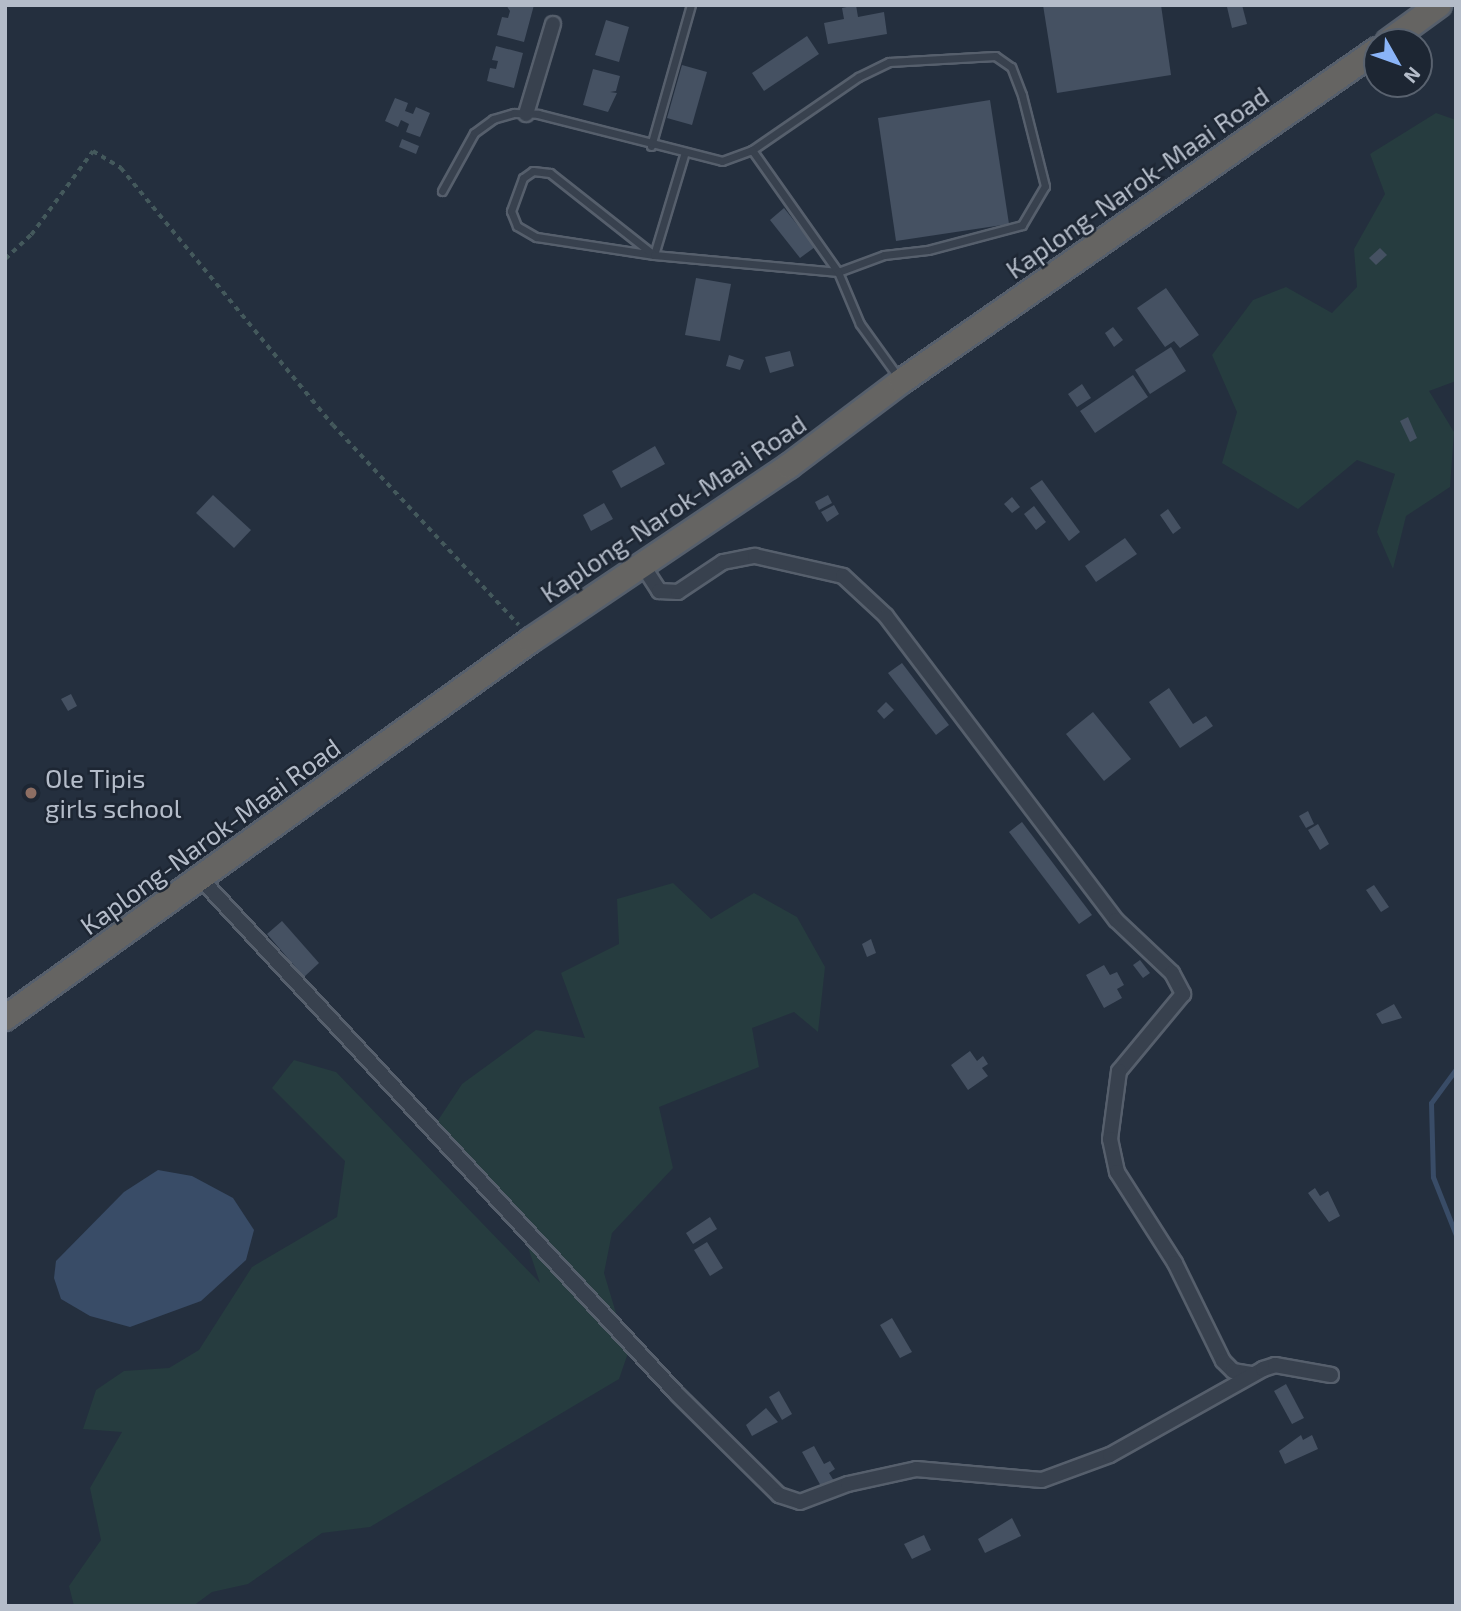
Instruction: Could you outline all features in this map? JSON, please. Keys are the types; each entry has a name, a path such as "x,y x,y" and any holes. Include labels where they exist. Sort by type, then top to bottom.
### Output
{"highway":[{"path":"1407,28 1439,5"},
{"name":"Kaplong-Narok-Maai Road","path":"5,1018 531,640 643,566 902,381 1363,60"}],"street":[{"path":"526,114 553,24"},
{"path":"643,566 659,591 678,592 723,562 755,556 843,576 886,616 1116,920 1172,973 1183,994 1119,1071 1110,1139 1117,1172 1175,1263 1223,1361 1233,1371 1251,1374"},
{"path":"201,879 677,1394 779,1494 800,1502 848,1484 916,1469 1042,1480 1110,1455 1251,1374 1275,1365 1331,1374"}],"lane":[{"path":"651,146 691,5"},
{"path":"442,191 474,133 493,119 526,114 684,155 722,161 752,150 858,77 889,62 995,56 1011,66 1045,186 1022,225 928,250 884,255 838,272 654,255 536,237 517,226 511,211 514,192 533,172 550,173 654,255"},
{"path":"752,150 838,272 860,324 902,381"},
{"path":"654,255 684,155"}],"path":[{"path":"5,259 31,235 93,151 121,168 334,425 478,576 531,640"}],"green space":[{"path":"1436,113 1456,120 1456,381 1429,391 1454,432 1450,487 1406,516 1393,569 1377,532 1395,474 1357,460 1298,509 1222,463 1237,412 1212,355 1253,300 1286,287 1332,313 1357,287 1354,249 1385,194 1370,154"},
{"path":"673,883 711,919 754,893 797,917 825,967 818,1032 794,1012 752,1028 759,1067 659,1107 673,1168 612,1233 604,1273 628,1353 619,1379 370,1527 322,1533 248,1584 212,1592 193,1606 74,1606 69,1586 101,1540 90,1488 122,1432 83,1429 96,1390 124,1371 169,1368 199,1350 252,1267 337,1217 345,1161 272,1088 294,1060 336,1072 540,1283 527,1244 427,1137 462,1084 536,1030 585,1038 561,973 619,944 617,899"}],"water":[{"path":"158,1170 192,1176 233,1198 254,1230 246,1260 201,1301 130,1327 90,1316 61,1299 54,1278 56,1261 124,1192"}],"building":[{"path":"506,5 534,5 524,42 497,35 502,17 508,18 510,11"},
{"path":"856,5 858,17 884,12 887,34 828,44 824,23 844,19 842,8"},
{"path":"1043,5 1161,5 1171,75 1057,93"},
{"path":"1242,5 1247,24 1232,28 1227,7"},
{"path":"606,20 629,27 619,62 595,55"},
{"path":"807,36 819,54 764,91 752,73"},
{"path":"496,46 523,53 514,88 487,81 490,68 496,69 498,61 492,60"},
{"path":"682,65 707,72 692,125 667,118"},
{"path":"593,69 620,76 616,91 610,92 617,93 608,112 583,105"},
{"path":"395,98 408,103 405,111 413,114 416,107 430,113 420,137 406,132 409,124 401,120 398,127 385,121"},
{"path":"990,100 1009,224 896,241 878,118"},
{"path":"402,139 419,146 416,154 399,147"},
{"path":"784,208 815,247 800,258 770,220"},
{"path":"1380,248 1387,255 1376,265 1369,258"},
{"path":"696,278 731,284 720,341 685,335"},
{"path":"1166,288 1199,335 1180,348 1174,341 1165,347 1137,308"},
{"path":"1113,327 1123,340 1114,347 1105,333"},
{"path":"1171,347 1186,371 1150,394 1135,370"},
{"path":"790,351 794,366 770,373 765,357"},
{"path":"729,355 744,360 740,370 726,366"},
{"path":"1133,375 1148,397 1095,433 1080,411"},
{"path":"1082,384 1091,398 1077,407 1068,394"},
{"path":"1408,417 1417,438 1410,442 1400,421"},
{"path":"655,446 665,464 621,488 612,471"},
{"path":"1042,480 1080,532 1069,541 1030,488"},
{"path":"213,495 251,530 234,548 196,513"},
{"path":"828,495 832,503 819,510 815,502"},
{"path":"1012,497 1020,507 1012,513 1004,504"},
{"path":"604,503 613,519 591,531 583,515"},
{"path":"834,505 839,514 827,522 821,512"},
{"path":"1034,506 1046,522 1036,530 1024,514"},
{"path":"1168,509 1181,528 1173,534 1160,515"},
{"path":"1125,538 1137,554 1096,582 1085,566"},
{"path":"902,663 949,725 936,735 888,673"},
{"path":"1169,688 1193,724 1206,716 1213,726 1180,748 1149,702"},
{"path":"71,694 77,706 68,711 61,699"},
{"path":"886,702 894,710 884,719 877,711"},
{"path":"1093,712 1131,759 1104,781 1066,734"},
{"path":"1308,811 1314,824 1306,828 1299,816"},
{"path":"1022,822 1092,915 1079,924 1009,832"},
{"path":"1318,824 1329,844 1320,850 1308,830"},
{"path":"1374,885 1389,907 1381,912 1366,890"},
{"path":"282,921 319,963 304,977 267,934"},
{"path":"871,939 876,953 867,957 862,944"},
{"path":"1140,960 1150,973 1143,978 1133,965"},
{"path":"1104,965 1110,975 1117,972 1124,985 1117,989 1122,998 1104,1008 1086,975"},
{"path":"1394,1004 1402,1018 1382,1024 1376,1014"},
{"path":"970,1051 977,1061 983,1056 988,1064 982,1068 988,1076 968,1090 951,1065"},
{"path":"1315,1188 1320,1196 1328,1191 1340,1216 1329,1222 1308,1193"},
{"path":"710,1217 717,1229 693,1244 686,1233"},
{"path":"707,1242 723,1268 710,1276 694,1250"},
{"path":"892,1318 912,1352 900,1358 880,1325"},
{"path":"1286,1384 1304,1418 1292,1424 1274,1391"},
{"path":"779,1391 792,1414 782,1420 769,1397"},
{"path":"766,1408 778,1422 752,1436 746,1425"},
{"path":"1301,1435 1303,1440 1312,1435 1318,1449 1285,1464 1279,1451"},
{"path":"814,1446 824,1464 830,1461 835,1469 829,1473 834,1481 822,1488 802,1452"},
{"path":"1012,1518 1021,1536 985,1553 978,1539"},
{"path":"924,1535 931,1550 912,1559 904,1544"}],"waterway":[{"path":"1456,1069 1431,1103 1433,1177 1456,1235"}],"place":[{"name":"Ole Tipis girls school","path":"31,793"}]}
